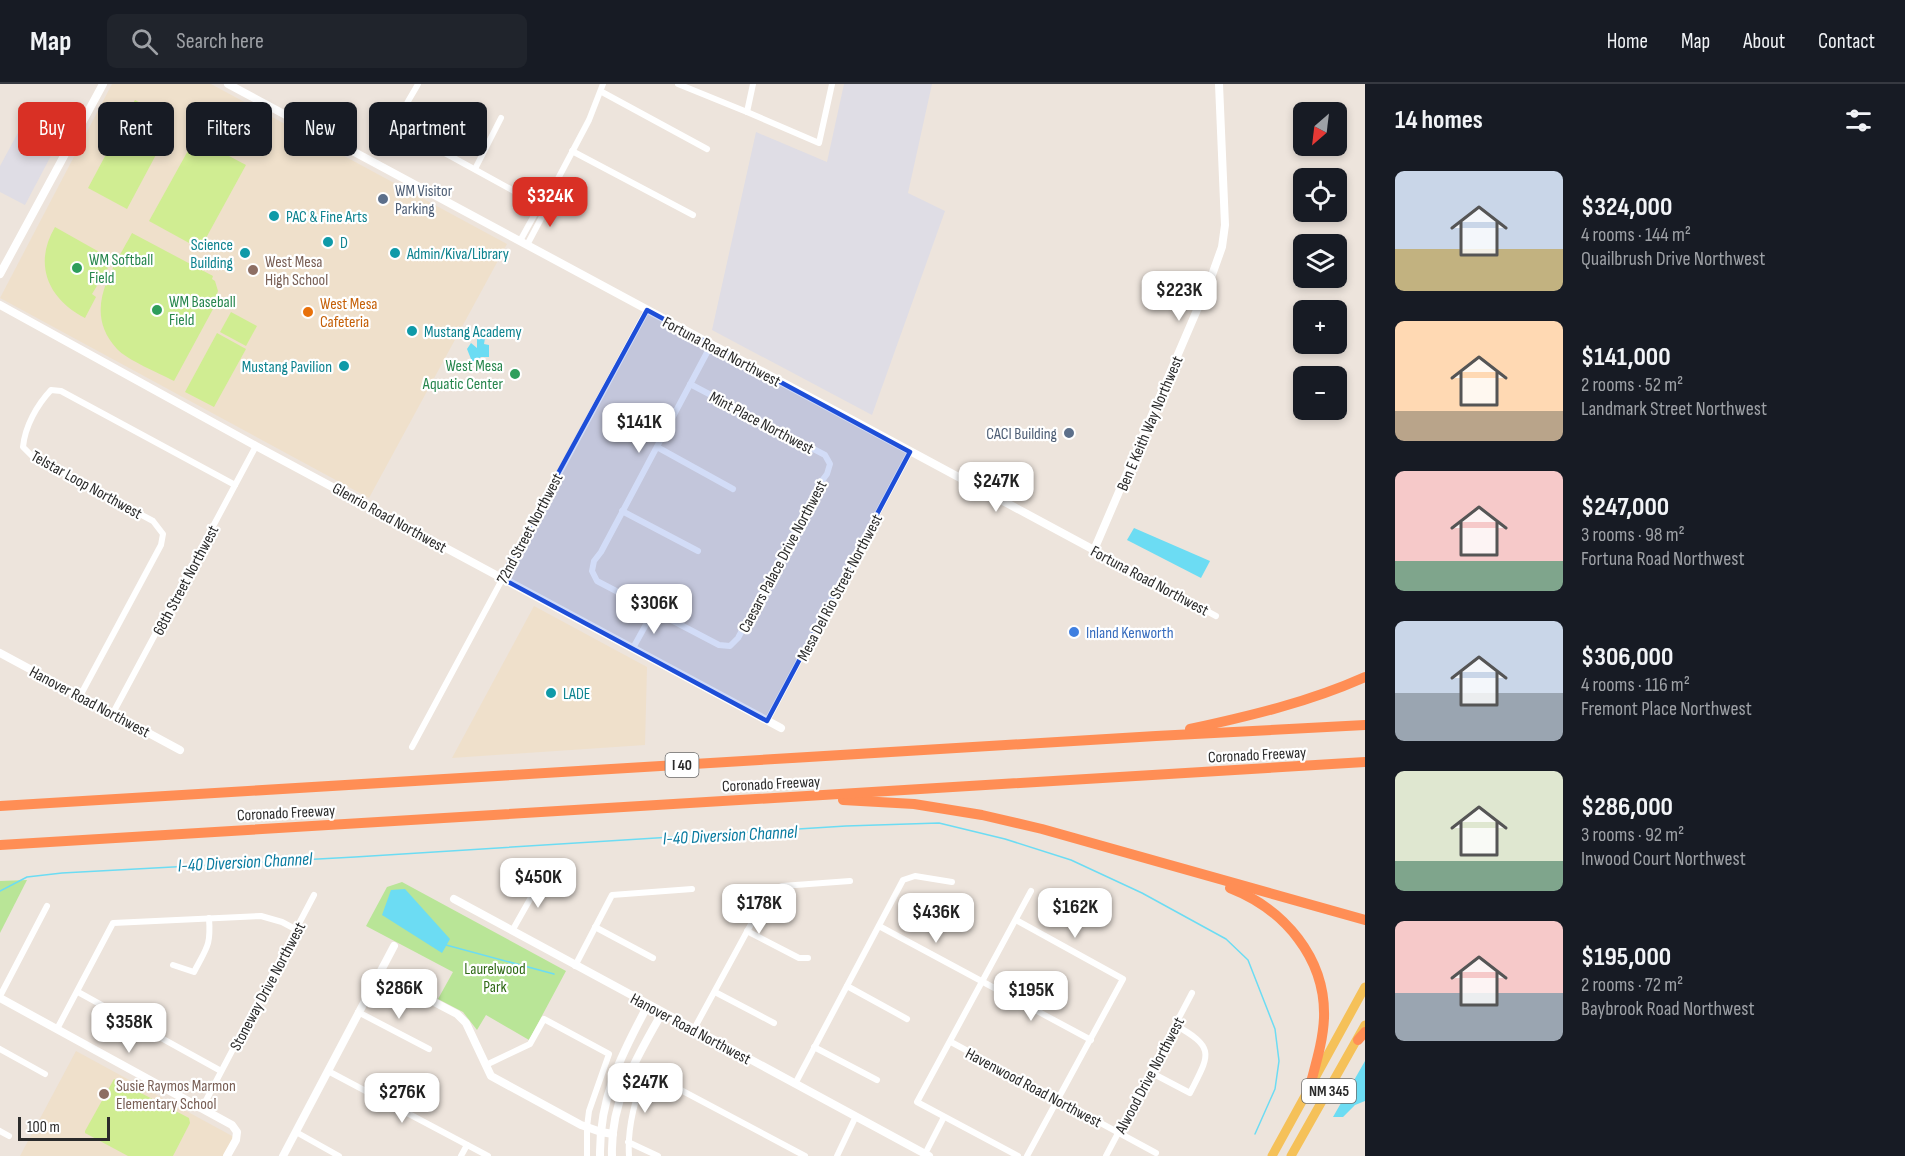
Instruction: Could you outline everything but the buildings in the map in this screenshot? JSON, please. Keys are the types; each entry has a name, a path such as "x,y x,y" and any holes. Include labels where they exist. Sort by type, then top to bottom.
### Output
{"highway":[{"path":"1156,736 1264,713 1365,677"},
{"name":"Coronado Freeway","path":"0,806 1365,725"},
{"name":"Coronado Freeway","path":"0,845 1365,762"},
{"path":"800,797 914,804 982,815 1042,829 1365,920"},
{"path":"1171,866 1233,889 1266,906 1284,921 1307,951 1320,982 1324,1016 1322,1038 1311,1086"}],"main road":[{"name":"NM 345","path":"1272,1156 1365,987"},
{"name":"NM 345","path":"1291,1156 1361,1036 1365,1024"}],"street":[{"path":"0,274 103,84"},
{"name":"Fortuna Road Northwest","path":"228,84 1216,616"},
{"path":"418,84 402,114 400,124 404,130 543,207"},
{"path":"523,243 537,210 543,207 572,152 602,92 603,84"},
{"path":"678,84 819,143 832,84"},
{"path":"747,112 753,84"},
{"name":"Ben E Keith Way Northwest","path":"1094,550 1204,296 1222,247 1225,225 1219,84"},
{"path":"602,92 707,149"},
{"path":"474,169 501,118"},
{"path":"572,152 693,215"},
{"name":"Glenrio Road Northwest","path":"0,305 256,446 781,728"},
{"name":"72nd Street Northwest","path":"412,747 647,310"},
{"path":"633,648 654,610 597,581 592,572 594,561 601,552 711,345"},
{"name":"Mint Place Northwest","path":"690,384 825,455 830,464"},
{"name":"Telstar Loop Northwest","path":"80,696 161,545 163,534 153,521 33,456 23,447 25,433 43,399 51,390 61,391 235,485"},
{"name":"68th Street Northwest","path":"113,713 256,446"},
{"path":"657,447 733,489"},
{"name":"Mesa Del Rio Street Northwest","path":"767,721 910,452"},
{"name":"Caesars Palace Drive Northwest","path":"654,610 719,645 730,646 738,638 827,474 830,464"},
{"path":"622,511 698,551"},
{"name":"Hanover Road Northwest","path":"0,653 180,750"},
{"path":"512,931 542,878 551,872"},
{"path":"795,1084 903,880 915,876 952,882"},
{"path":"694,1029 769,891 774,888 850,881"},
{"path":"575,966 612,895 692,889"},
{"path":"1018,1156 917,1102 1031,891"},
{"name":"Stoneway Drive Northwest","path":"202,1108 314,895"},
{"name":"Hanover Road Northwest","path":"454,899 927,1155"},
{"path":"47,906 0,997 232,1125 237,1132 236,1140 227,1156"},
{"path":"57,1029 113,923 261,916 282,922 297,930"},
{"path":"173,965 194,972 210,940 209,918"},
{"path":"1016,920 1123,979 1027,1156"},
{"path":"879,926 1091,1040"},
{"path":"595,927 653,958"},
{"path":"747,931 799,958 808,958"},
{"path":"283,1156 393,946"},
{"path":"379,973 457,1014 466,1023 491,1076 587,1127 613,1134"},
{"path":"847,986 907,1019"},
{"path":"78,992 221,1071"},
{"path":"715,992 774,1023"},
{"name":"Alwood Drive Northwest","path":"1106,1156 1192,993"},
{"path":"600,1156 606,1101 614,1073 648,1005"},
{"path":"358,1012 429,1049"},
{"path":"612,1156 613,1134 621,1092 636,1057 662,1013"},
{"path":"486,1065 530,1044 544,1019 609,1054 589,1111 587,1156"},
{"path":"1150,1072 1190,1093 1203,1069 1206,1061 1203,1047 1198,1039 1174,1025"},
{"name":"Havenwood Road Northwest","path":"951,1042 1156,1153"},
{"path":"814,1047 877,1080"},
{"path":"0,1049 45,1074"},
{"path":"328,1071 488,1156"},
{"path":"628,1156 634,1104 645,1071 805,1156"},
{"path":"837,1156 856,1116"},
{"path":"927,1155 944,1117"},
{"path":"0,1131 9,1136"},
{"path":"296,1132 339,1156"},
{"path":"628,1142 658,1156"},
{"path":"461,1156 467,1145"}],"highlighted area":[{"path":"647,310 910,452 767,721 501,578"}],"shaded area":[{"name":"West Mesa High School","path":"112,84 211,84 244,102 186,102 186,156 272,156 272,117 284,123 284,156 344,156 507,244 369,498 0,298 74,156 86,156 86,134 98,111 98,156 174,156 174,102 103,102"},
{"path":"844,84 932,84 908,193 945,211 872,415 712,330 756,132 827,162"},
{"path":"18,133 18,156 51,156 25,205 0,192 0,166"},
{"path":"534,606 647,667 645,745 452,758"},
{"name":"Susie Raymos Marmon Elementary School","path":"76,1051 234,1137 223,1156 20,1156"}],"green space":[{"path":"186,154 229,156 246,165 200,249 149,221"},
{"path":"105,156 155,156 127,209 88,188"},
{"name":"WM Softball Field","path":"55,227 110,258 111,263 92,294 96,297 85,318 62,301 53,291 48,279 45,254"},
{"name":"WM Baseball Field","path":"132,233 213,276 212,279 218,291 216,296 219,298 174,381 135,362 117,349 101,319 101,305 109,275"},
{"path":"231,312 257,326 246,346 220,332"},
{"path":"217,333 246,349 214,407 185,392"},
{"path":"27,880 0,933 0,881"},
{"name":"Laurelwood Park","path":"402,882 566,971 529,1040 486,1015 477,1030 463,1012 438,999 453,972 366,926 387,887"},
{"path":"114,1079 189,1118 190,1123 173,1156 128,1156 85,1133"}],"water":[{"path":"477,338 485,338 484,344 489,345 489,357 481,357 473,364 467,349 471,343 477,348"},
{"path":"1134,528 1210,561 1201,578 1127,540"},
{"path":"405,889 450,939 442,953 382,915 391,890"},
{"path":"1365,1061 1365,1101 1355,1105 1343,1117 1333,1117"}],"waterway":[{"name":"I-40 Diversion Channel","path":"0,891 27,877 62,873 846,826 939,823 1005,839 1071,860 1142,893 1226,939 1248,960 1275,1029 1279,1061 1275,1089 1255,1134"},
{"path":"446,945 554,974"}],"place":[{"name":"WM Visitor Parking","path":"383,199"},
{"name":"PAC & Fine Arts","path":"274,216"},
{"name":"D","path":"328,242"},
{"name":"Science Building","path":"245,253"},
{"name":"Admin/Kiva/Library","path":"395,253"},
{"name":"WM Softball Field","path":"77,268"},
{"name":"West Mesa High School","path":"253,270"},
{"name":"WM Baseball Field","path":"157,310"},
{"name":"West Mesa Cafeteria","path":"308,312"},
{"name":"Mustang Academy","path":"412,331"},
{"name":"Mustang Pavilion","path":"344,366"},
{"name":"West Mesa Aquatic Center","path":"515,374"},
{"name":"CACI Building","path":"1069,433"},
{"name":"Inland Kenworth","path":"1074,632"},
{"name":"LADE","path":"551,693"},
{"name":"Susie Raymos Marmon Elementary School","path":"104,1094"}]}
